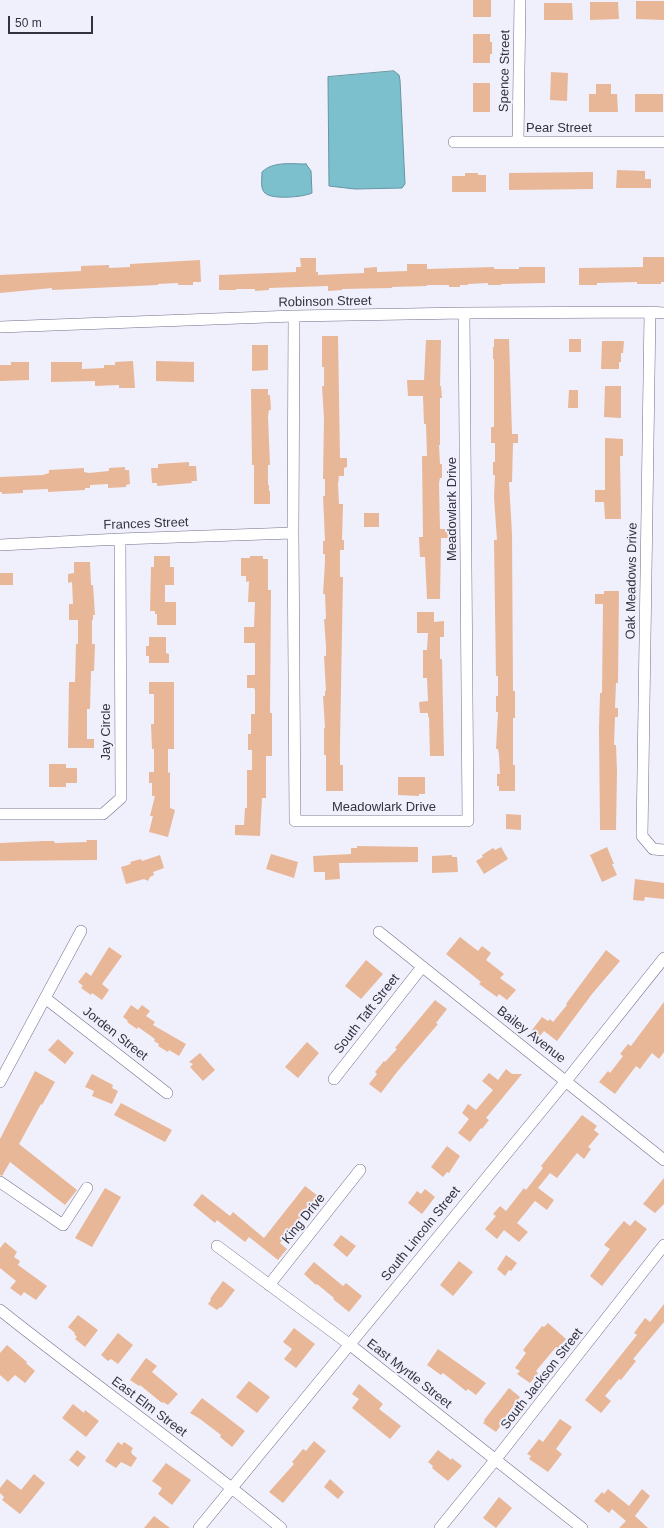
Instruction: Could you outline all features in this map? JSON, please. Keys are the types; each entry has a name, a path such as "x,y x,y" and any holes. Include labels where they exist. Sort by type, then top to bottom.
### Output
{"street":[{"name":"Spence Street","path":"518,142 520,0"},
{"name":"Pear Street","path":"454,142 664,142"},
{"path":"650,312 664,312"},
{"name":"Robinson Street","path":"0,327 294,316 650,312"},
{"name":"Oak Meadows Drive","path":"650,312 642,836 653,849 664,850"},
{"name":"Meadowlark Drive","path":"294,316 293,533 296,821 468,821 464,313"},
{"name":"Frances Street","path":"0,545 293,533"},
{"name":"Jay Circle","path":"0,814 103,814 121,798 120,539"},
{"path":"0,1082 81,930"},
{"name":"Bailey Avenue","path":"379,932 664,1160"},
{"name":"South Lincoln Street","path":"199,1528 348,1344 566,1081 664,958"},
{"name":"South Taft Street","path":"334,1078 422,967"},
{"name":"Jorden Street","path":"45,998 167,1093"},
{"name":"King Drive","path":"269,1284 360,1170"},
{"path":"0,1182 63,1226 87,1188"},
{"name":"South Jackson Street","path":"440,1528 664,1245"},
{"name":"East Myrtle Street","path":"217,1246 348,1344 582,1528"},
{"name":"East Elm Street","path":"0,1310 71,1366 232,1487 281,1528"}],"water":[{"path":"394,71 399,75 400,80 405,184 402,188 355,189 329,186 328,77"},
{"path":"283,164 306,164 311,171 312,193 295,197 274,197 263,191 262,172 266,168"}],"building":[{"path":"473,0 491,0 491,17 473,17"},
{"path":"636,1 664,1 664,20 636,19"},
{"path":"590,2 618,2 619,19 590,20"},
{"path":"544,3 572,3 573,20 544,20"},
{"path":"473,34 490,34 492,54 490,54 490,63 473,63"},
{"path":"551,72 568,73 567,101 550,100"},
{"path":"473,83 490,83 490,112 473,112"},
{"path":"596,84 611,84 611,94 617,94 618,112 589,112 589,94 596,94"},
{"path":"635,94 663,94 663,112 635,112"},
{"path":"617,170 645,171 645,179 651,179 651,188 616,188"},
{"path":"593,172 593,189 509,190 509,173"},
{"path":"465,173 478,173 478,175 486,175 486,192 452,192 452,176 465,176"},
{"path":"643,257 664,257 664,282 661,282 661,284 637,284 637,282 579,285 579,268 643,267"},
{"path":"300,258 316,258 316,272 318,272 318,275 364,273 364,268 377,267 377,272 407,271 407,264 427,264 427,269 494,267 494,269 519,269 519,267 545,267 545,283 488,285 488,283 460,285 460,287 449,287 449,285 427,285 328,291 328,286 269,288 269,290 255,291 255,289 219,290 219,275 296,272 296,267 301,267"},
{"path":"200,260 201,282 193,282 193,285 178,285 178,283 52,290 52,288 0,293 0,275 81,271 81,266 109,265 109,268 130,267 130,264"},
{"path":"322,336 338,336 340,458 347,458 347,467 344,468 344,476 339,476 338,484 339,504 343,504 342,540 344,540 344,550 340,550 340,577 343,577 340,765 343,765 343,791 326,791 326,755 324,755 325,728 323,696 325,696 326,691 324,656 326,656 326,646 324,619 326,619 325,594 323,594 325,554 323,554 323,541 325,541 323,496 325,496 325,479 323,479 324,418 322,386 324,386 324,367 322,367"},
{"path":"494,339 509,339 512,434 518,434 518,443 513,443 512,482 509,482 512,534 513,691 515,691 515,718 513,718 513,765 515,765 515,791 499,791 499,786 497,786 497,774 500,774 499,755 498,749 496,749 498,712 496,712 496,696 498,696 498,676 496,676 494,540 497,540 494,497 495,475 493,475 495,443 491,443 491,427 494,427"},
{"path":"569,339 581,339 581,352 569,352"},
{"path":"426,340 441,340 440,386 442,398 440,398 439,445 440,464 442,464 442,478 440,478 439,483 440,529 452,529 453,538 441,538 440,599 427,599 425,557 420,557 419,537 423,537 422,456 427,456 426,424 424,424 423,396 408,396 407,380 424,380"},
{"path":"602,341 624,341 623,353 621,353 621,362 619,362 619,369 601,369"},
{"path":"252,345 268,345 268,370 252,371"},
{"path":"133,361 135,388 119,388 119,385 95,386 95,381 51,382 51,362 82,362 82,369 104,368 104,365 115,365 115,362"},
{"path":"156,361 194,362 194,382 156,381"},
{"path":"11,362 29,362 29,380 0,381 0,365 11,365"},
{"path":"605,386 621,386 621,418 604,417"},
{"path":"251,389 268,389 268,395 270,395 271,410 269,410 268,417 270,465 268,465 268,485 270,491 270,504 254,504"},
{"path":"569,390 578,390 578,408 568,408"},
{"path":"605,438 623,439 623,456 620,456 621,519 605,519 604,502 595,502 595,490 605,490"},
{"path":"189,462 189,466 196,466 197,481 191,481 192,483 157,486 157,483 152,483 151,468 158,468 158,464"},
{"path":"125,467 125,470 129,470 130,484 126,485 126,487 108,488 108,484 90,485 90,488 85,488 85,490 48,492 48,489 23,490 23,493 2,494 2,492 0,492 0,477 43,475 49,473 49,470 84,468 84,472 89,473 109,471 109,468"},
{"path":"364,513 379,513 379,527 364,527"},
{"path":"154,556 170,556 170,567 174,567 174,585 165,585 165,602 176,602 176,625 157,625 157,614 155,614 155,611 150,611 151,567 154,567"},
{"path":"250,556 263,556 263,559 268,559 268,590 271,590 270,713 272,713 272,756 266,756 266,798 262,798 260,836 235,835 235,825 244,825 245,808 247,808 247,770 252,770 252,750 248,750 248,734 251,734 251,714 255,714 255,690 254,688 247,688 247,675 255,675 255,643 244,643 244,627 254,627 255,602 248,602 249,581 246,582 246,576 241,576 241,558 250,558"},
{"path":"74,562 90,562 91,585 93,585 95,615 93,615 92,620 92,644 95,644 94,671 91,671 90,709 87,709 87,739 94,739 94,748 68,748 69,682 75,682 76,644 78,644 78,620 69,620 69,604 73,604 72,582 68,583 68,574 74,573"},
{"path":"0,573 13,573 13,585 0,585"},
{"path":"604,591 619,591 618,683 616,683 615,708 618,708 618,717 615,717 614,745 616,745 617,772 616,830 600,830 599,728 600,693 602,693 603,604 595,604 595,594 604,594"},
{"path":"417,612 434,612 434,622 444,621 444,637 440,637 440,659 442,659 444,756 430,756 429,717 428,713 420,713 419,702 428,701 427,678 423,678 423,650 427,650 428,633 417,633"},
{"path":"149,637 166,637 166,653 169,654 169,663 149,663 149,656 146,656 146,646 149,646"},
{"path":"149,682 174,682 174,749 168,749 168,773 170,772 170,808 175,810 168,837 149,832 153,816 150,816 155,796 152,796 152,783 149,783 149,772 154,772 154,749 152,749 151,724 154,724 154,694 149,694"},
{"path":"49,764 66,764 66,768 77,768 77,783 66,783 66,787 49,787"},
{"path":"398,777 425,777 425,794 419,794 419,796 398,795"},
{"path":"506,814 521,815 521,830 506,829"},
{"path":"86,840 97,840 97,860 0,861 0,843 44,841 54,841 55,843 87,842"},
{"path":"357,846 418,847 418,862 339,863 340,879 325,880 325,872 314,872 313,856 351,854 351,848 357,848"},
{"path":"501,847 508,859 484,874 476,861 493,848 495,850"},
{"path":"607,847 617,875 602,882 590,855"},
{"path":"271,854 298,862 294,878 266,869"},
{"path":"160,855 164,868 153,872 154,875 150,877 148,881 144,879 126,884 121,867 131,864 130,862 141,859 142,861"},
{"path":"452,855 452,857 457,857 458,872 432,873 432,856"},
{"path":"635,879 664,883 664,899 645,897 644,901 633,900"},
{"path":"460,937 478,951 482,946 491,953 486,960 504,974 500,978 516,990 507,1000 499,994 497,997 479,984 481,982 446,954"},
{"path":"109,947 122,956 102,984 109,990 102,1000 81,988 83,986 78,982 86,972 91,976"},
{"path":"606,950 620,961 592,994 557,1041 544,1031 540,1036 532,1030 542,1017 548,1021 550,1019 553,1022"},
{"path":"366,960 383,974 361,999 345,986"},
{"path":"435,1000 447,1009 436,1023 438,1024 381,1093 369,1084 377,1074 375,1072 397,1049 395,1048"},
{"path":"664,1002 664,1052 659,1059 652,1053 640,1069 636,1066 615,1094 599,1082 608,1071 610,1073 623,1056 620,1054 628,1044 631,1046"},
{"path":"131,1005 138,1010 142,1005 150,1011 146,1016 155,1022 153,1025 186,1044 179,1056 158,1046 159,1044 154,1041 155,1039 138,1027 137,1029 127,1022 128,1021 123,1017"},
{"path":"58,1039 74,1053 65,1064 48,1050"},
{"path":"307,1042 319,1053 298,1078 285,1067"},
{"path":"200,1053 215,1070 203,1081 190,1067 193,1064 189,1062"},
{"path":"506,1069 512,1074 522,1074 486,1118 489,1120 470,1142 458,1133 469,1119 462,1113 468,1104 476,1110 493,1090 482,1081 489,1073 498,1080"},
{"path":"35,1071 55,1082 19,1144 77,1190 65,1205 10,1162 2,1176 0,1175 0,1139"},
{"path":"92,1074 113,1085 112,1088 118,1091 112,1104 92,1096 94,1091 85,1087"},
{"path":"121,1103 172,1130 165,1142 114,1115"},
{"path":"582,1115 597,1126 594,1130 599,1134 588,1147 591,1149 584,1159 577,1153 557,1178 550,1173 538,1188 554,1200 547,1210 535,1201 517,1223 528,1232 519,1242 504,1230 497,1239 485,1229 496,1216 493,1214 500,1206 506,1211 524,1188 526,1190 543,1168 541,1166"},
{"path":"447,1146 460,1156 449,1173 447,1172 443,1177 431,1167"},
{"path":"664,1178 664,1204 655,1213 643,1204"},
{"path":"305,1186 318,1196 280,1243 287,1249 278,1260 249,1237 245,1242 217,1220 215,1223 193,1205 202,1194 230,1216 233,1212 264,1238"},
{"path":"105,1188 121,1197 92,1247 75,1238"},
{"path":"425,1189 435,1197 422,1214 408,1203 417,1191 421,1194"},
{"path":"635,1220 647,1229 602,1286 590,1276 610,1249 604,1245 624,1221 630,1226"},
{"path":"341,1235 356,1246 347,1257 333,1245"},
{"path":"5,1242 17,1252 14,1257 20,1261 18,1265 47,1286 36,1300 24,1292 21,1296 10,1288 16,1281 0,1268 0,1248"},
{"path":"506,1255 517,1263 505,1276 497,1269"},
{"path":"459,1261 473,1272 453,1296 440,1285"},
{"path":"314,1262 343,1286 346,1283 362,1296 349,1312 304,1274"},
{"path":"223,1281 235,1290 221,1308 220,1307 217,1310 208,1304"},
{"path":"664,1304 664,1322 633,1359 636,1361 621,1380 619,1379 605,1396 611,1401 601,1413 585,1400 637,1335 634,1333 645,1318 650,1322"},
{"path":"78,1315 98,1330 85,1347 75,1339 77,1337 74,1334 75,1333 68,1327"},
{"path":"548,1323 566,1339 558,1348 556,1347 536,1371 538,1373 530,1383 517,1374 520,1371 515,1368 526,1353 523,1350 542,1326 544,1327"},
{"path":"294,1328 315,1344 296,1368 284,1359 292,1349 283,1342"},
{"path":"118,1333 133,1345 118,1364 111,1359 108,1361 101,1355"},
{"path":"7,1345 35,1371 25,1383 15,1375 8,1382 0,1375 0,1353"},
{"path":"438,1349 486,1383 476,1395 468,1389 466,1391 443,1373 441,1375 427,1365"},
{"path":"146,1358 157,1366 152,1372 178,1394 168,1405 163,1402 162,1403 140,1385 139,1386 130,1380"},
{"path":"249,1381 270,1397 257,1413 236,1397"},
{"path":"359,1384 383,1404 379,1409 401,1426 390,1439 352,1408 359,1399 352,1394"},
{"path":"509,1388 520,1397 496,1432 483,1423"},
{"path":"202,1398 245,1431 232,1447 220,1437 221,1435 190,1413"},
{"path":"73,1404 84,1413 85,1410 99,1421 86,1437 62,1418"},
{"path":"560,1419 572,1427 556,1449 562,1454 548,1472 529,1459 531,1456 527,1454 539,1439 543,1442"},
{"path":"314,1441 326,1451 283,1503 269,1492 294,1464 292,1462 303,1449 306,1451"},
{"path":"118,1442 122,1445 124,1442 133,1448 131,1452 137,1458 131,1467 121,1462 116,1468 105,1461"},
{"path":"77,1450 86,1457 78,1467 69,1460"},
{"path":"438,1450 462,1466 448,1481 432,1468 433,1466 428,1462"},
{"path":"166,1463 191,1480 172,1505 158,1494 162,1488 152,1481"},
{"path":"34,1474 45,1483 20,1514 2,1500 4,1497 0,1493 0,1488 7,1479 21,1490"},
{"path":"330,1479 344,1492 338,1499 324,1487"},
{"path":"608,1489 629,1506 642,1489 650,1496 635,1516 648,1528 619,1528 626,1521 612,1509 609,1513 594,1501 602,1492 604,1494"},
{"path":"499,1497 512,1508 496,1528 483,1518"},
{"path":"154,1516 170,1528 144,1528"}]}
